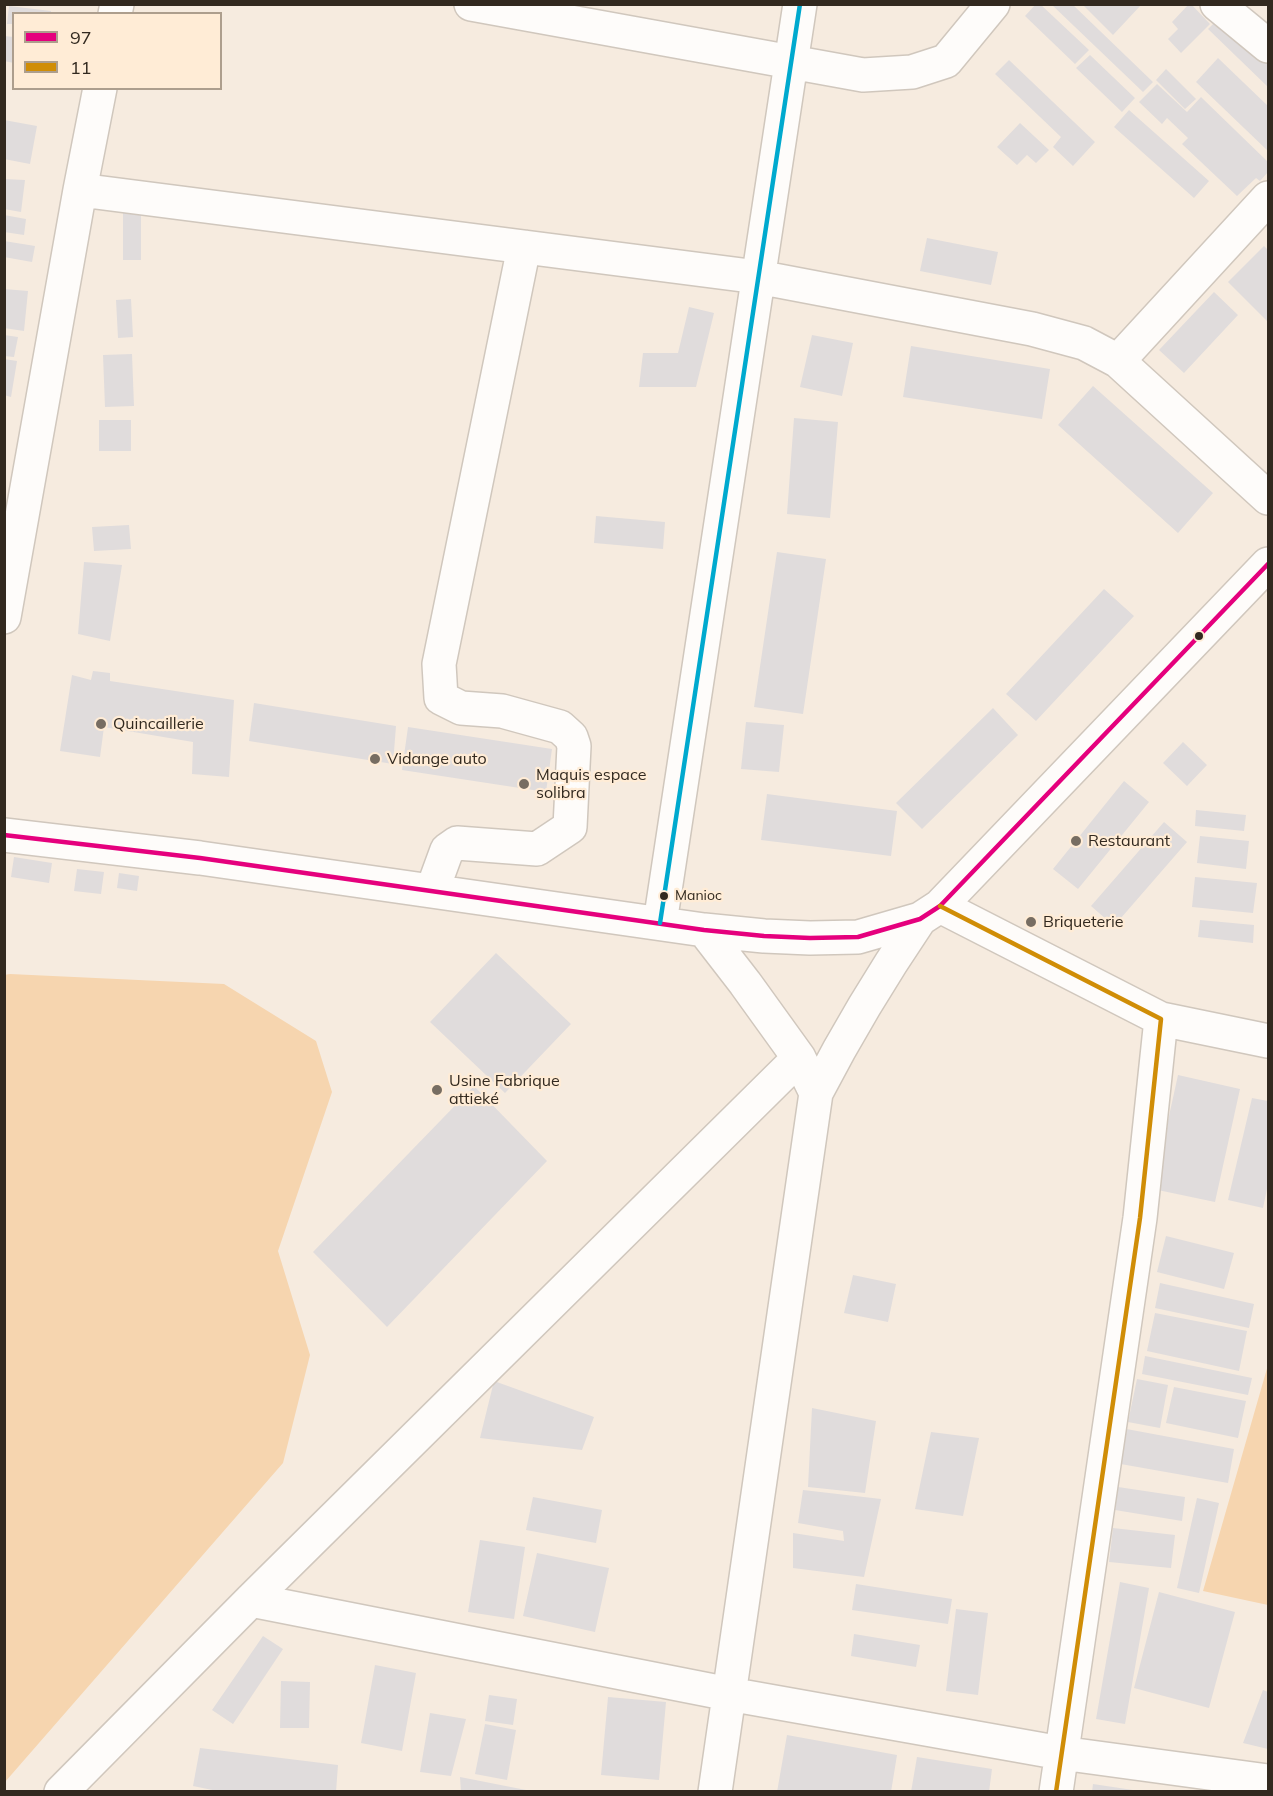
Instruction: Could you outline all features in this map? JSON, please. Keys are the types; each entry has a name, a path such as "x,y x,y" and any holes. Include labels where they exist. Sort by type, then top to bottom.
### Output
{"street":[{"path":"471,4 862,75 912,72 946,62 993,4"},
{"path":"660,923 800,4"},
{"path":"1217,4 1269,46"},
{"path":"4,617 100,90"},
{"path":"80,190 758,277 1032,329 1084,343 1118,360 1269,498"},
{"path":"1118,360 1269,198"},
{"path":"432,891 447,850 457,843 537,849 570,827 574,746 571,737 560,727 502,711 461,708 441,698 439,664 525,247"},
{"path":"715,1791 816,1093 895,956 930,913 1268,565"},
{"path":"4,835 200,858 704,930 787,937 858,936 930,913 1161,1018 1269,1041"},
{"path":"704,930 746,983 799,1058 816,1093"},
{"path":"1056,1791 1140,1218 1161,1018"},
{"path":"61,1791 92,1779 251,1600 799,1058"},
{"path":"251,1600 729,1694 1061,1753 1269,1781"}],"shaded area":[{"path":"4,975 224,984 316,1041 332,1092 278,1251 310,1355 283,1463 5,1782"},
{"path":"1268,1365 1268,1605 1203,1591"}],"building":[{"path":"1036,4 1040,4 1089,50 1075,64 1025,16"},
{"path":"1051,4 1072,4 1153,82 1143,92"},
{"path":"1082,4 1142,4 1113,35"},
{"path":"1189,4 1210,24 1181,53 1168,39 1178,29 1172,22"},
{"path":"9,6 51,11 12,12 12,24 7,24"},
{"path":"1220,17 1268,64 1268,87 1208,29"},
{"path":"4,36 12,37 12,63 4,61"},
{"path":"1090,55 1135,98 1122,112 1076,68"},
{"path":"1218,58 1268,106 1268,151 1196,82"},
{"path":"1009,60 1095,142 1073,166 1053,147 1061,137 995,74"},
{"path":"1166,69 1196,99 1185,109 1156,80"},
{"path":"1157,84 1187,112 1201,97 1268,162 1268,172 1260,181 1256,178 1237,196 1182,144 1188,138 1167,118 1162,124 1139,102"},
{"path":"1129,110 1209,181 1194,198 1114,127"},
{"path":"4,120 37,126 30,164 4,159"},
{"path":"1020,123 1049,150 1036,163 1027,155 1017,165 997,147"},
{"path":"4,179 25,180 21,212 4,209"},
{"path":"123,208 141,208 141,260 123,260"},
{"path":"4,215 26,219 24,235 4,232"},
{"path":"927,238 998,252 991,285 920,271"},
{"path":"4,241 35,246 32,262 4,257"},
{"path":"1264,246 1268,250 1268,322 1228,282"},
{"path":"4,289 28,291 24,331 4,328"},
{"path":"1214,292 1238,315 1184,373 1159,350"},
{"path":"131,299 133,337 118,338 116,300"},
{"path":"689,307 714,313 696,387 639,387 643,353 678,353"},
{"path":"4,335 18,337 14,357 4,356"},
{"path":"812,335 853,343 842,396 800,387"},
{"path":"911,346 1050,369 1042,419 903,397"},
{"path":"132,354 134,406 105,407 103,355"},
{"path":"4,359 17,361 11,397 4,395"},
{"path":"1093,386 1213,493 1178,533 1058,425"},
{"path":"794,418 838,422 830,518 787,514"},
{"path":"99,420 131,420 131,451 99,451"},
{"path":"596,516 665,522 663,549 594,543"},
{"path":"129,525 131,549 94,551 92,527"},
{"path":"777,552 826,559 803,714 754,707"},
{"path":"84,562 122,565 110,641 78,634"},
{"path":"1104,589 1134,616 1036,721 1006,694"},
{"path":"93,671 110,673 110,681 234,700 229,777 192,774 193,742 104,727 100,757 60,751 72,675 91,680"},
{"path":"254,703 396,726 393,764 249,741"},
{"path":"993,708 1018,735 922,829 896,803"},
{"path":"746,722 784,725 779,772 741,769"},
{"path":"408,727 552,749 546,792 402,770"},
{"path":"1183,742 1207,765 1187,786 1163,763"},
{"path":"1124,781 1149,802 1078,889 1053,869"},
{"path":"767,794 897,811 891,856 761,840"},
{"path":"1196,810 1246,815 1244,831 1195,826"},
{"path":"1164,822 1187,842 1114,926 1091,906"},
{"path":"1200,836 1249,841 1246,869 1197,863"},
{"path":"14,857 52,863 49,883 11,877"},
{"path":"77,869 104,872 101,894 74,891"},
{"path":"119,873 139,876 137,891 117,888"},
{"path":"1195,877 1257,883 1253,913 1192,907"},
{"path":"1200,920 1254,925 1253,943 1198,937"},
{"path":"496,953 571,1024 505,1093 430,1022"},
{"path":"1178,1075 1240,1089 1215,1202 1153,1189"},
{"path":"474,1086 547,1161 387,1327 313,1252"},
{"path":"1252,1098 1268,1101 1268,1184 1263,1208 1228,1200"},
{"path":"1166,1236 1234,1253 1224,1289 1157,1272"},
{"path":"853,1275 896,1284 888,1322 844,1313"},
{"path":"1160,1283 1254,1304 1249,1328 1155,1308"},
{"path":"1155,1313 1247,1331 1239,1371 1147,1351"},
{"path":"1145,1356 1252,1378 1248,1395 1142,1374"},
{"path":"1137,1379 1168,1385 1160,1428 1128,1422"},
{"path":"494,1381 594,1417 582,1450 480,1438"},
{"path":"1174,1387 1246,1401 1238,1438 1166,1423"},
{"path":"812,1408 876,1421 865,1493 808,1487"},
{"path":"1121,1428 1234,1449 1228,1483 1115,1463"},
{"path":"931,1432 979,1438 963,1516 915,1509"},
{"path":"1118,1487 1185,1497 1182,1521 1115,1510"},
{"path":"803,1490 881,1499 864,1577 793,1568 793,1533 844,1541 843,1531 798,1523"},
{"path":"533,1497 602,1510 596,1543 526,1530"},
{"path":"1197,1498 1219,1503 1199,1593 1177,1588"},
{"path":"1113,1528 1175,1535 1171,1568 1109,1562"},
{"path":"480,1540 525,1547 514,1619 468,1612"},
{"path":"537,1553 609,1568 595,1632 523,1616"},
{"path":"1120,1582 1149,1588 1125,1724 1096,1719"},
{"path":"856,1584 952,1599 948,1624 852,1610"},
{"path":"1159,1592 1235,1612 1209,1708 1134,1688"},
{"path":"956,1609 988,1613 978,1695 946,1691"},
{"path":"854,1634 920,1645 916,1667 851,1656"},
{"path":"263,1636 283,1649 233,1724 212,1710"},
{"path":"375,1665 416,1673 402,1751 361,1743"},
{"path":"281,1681 310,1682 309,1728 280,1728"},
{"path":"1263,1690 1268,1692 1268,1749 1243,1743"},
{"path":"489,1695 517,1699 513,1725 485,1721"},
{"path":"608,1697 666,1702 659,1780 601,1775"},
{"path":"430,1713 466,1719 451,1776 420,1772"},
{"path":"485,1724 516,1730 507,1780 475,1774"},
{"path":"787,1735 897,1755 891,1792 777,1792"},
{"path":"200,1748 338,1765 336,1792 222,1792 193,1786"},
{"path":"917,1757 992,1769 989,1792 911,1792"},
{"path":"460,1777 526,1790 526,1792 461,1792"},
{"path":"1093,1784 1133,1790 1133,1792 1092,1792"}],"transit line":[{"path":"660,923 800,4"},
{"name":"97","path":"4,835 200,858 704,930 764,936 858,937 920,919 940,906 1268,564"},
{"name":"11","path":"940,906 1161,1019 1140,1218 1056,1792"}],"place":[{"name":"Quincaillerie","path":"101,724"},
{"name":"Vidange auto","path":"375,759"},
{"name":"Maquis espace solibra","path":"524,784"},
{"name":"Restaurant","path":"1076,841"},
{"name":"Manioc","path":"664,896"},
{"name":"Briqueterie","path":"1031,922"},
{"name":"Usine Fabrique attieké","path":"437,1090"}]}
